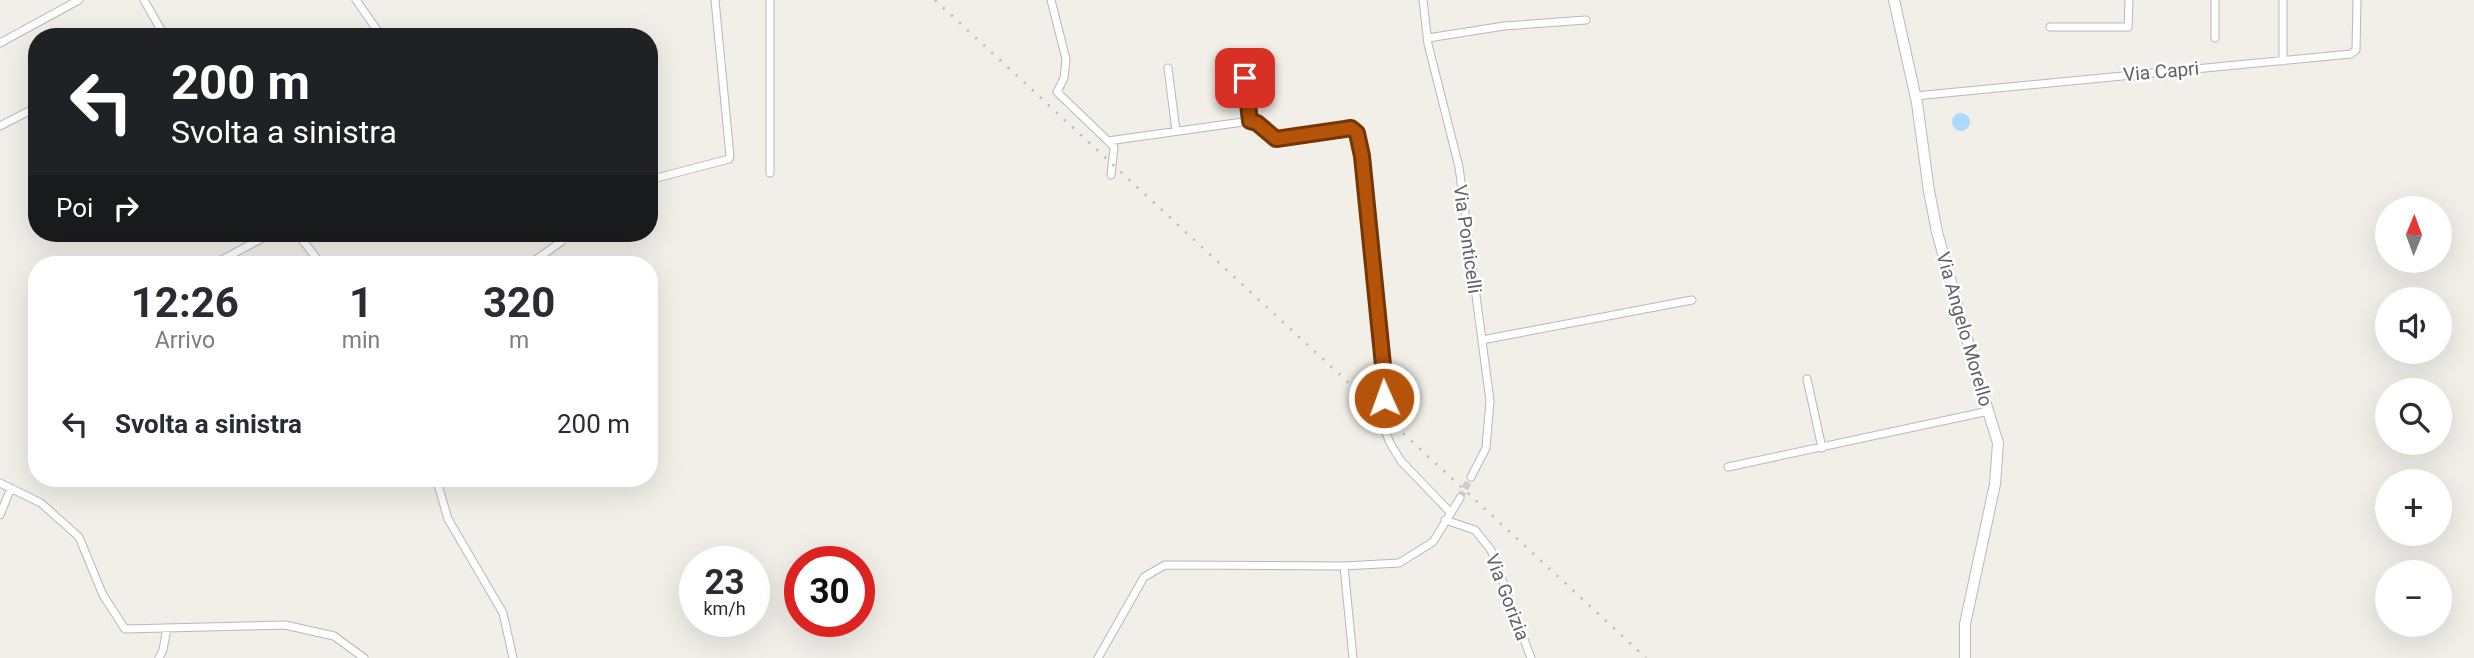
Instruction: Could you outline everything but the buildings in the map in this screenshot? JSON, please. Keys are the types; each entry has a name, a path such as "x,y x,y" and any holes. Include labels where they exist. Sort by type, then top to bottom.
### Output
{"street":[{"path":"0,43 79,0"},
{"path":"144,0 160,28"},
{"path":"356,0 376,28"},
{"path":"658,178 729,159 730,156 715,0"},
{"path":"770,0 770,173"},
{"path":"1051,0 1066,59 1064,78 1057,92 1114,147 1111,175"},
{"name":"Via Ponticelli","path":"1423,0 1428,38 1459,167 1490,401 1486,448 1471,477"},
{"name":"Via Angelo Morello","path":"1894,0 1915,96 1928,191 1937,232 1998,443 1998,467 1967,612 1965,658"},
{"path":"2050,27 2129,27 2129,0"},
{"path":"2215,0 2215,38"},
{"path":"2283,0 2283,61"},
{"name":"Via Capri","path":"1915,96 2354,52 2357,0"},
{"path":"1428,38 1504,26 1586,20"},
{"path":"1242,56 1250,121"},
{"path":"1168,68 1176,131"},
{"path":"0,126 28,112"},
{"path":"1108,141 1250,121 1281,140 1351,128 1357,133 1361,148 1384,375 1381,420 1401,461 1450,512"},
{"path":"229,256 255,242"},
{"path":"304,242 315,256"},
{"path":"541,256 561,242"},
{"path":"1482,340 1692,300"},
{"path":"1807,379 1822,448"},
{"path":"1728,467 1989,411"},
{"path":"0,483 41,503 79,537 103,595 125,629 285,625 334,636 364,658"},
{"path":"439,487 448,519 503,613 513,658"},
{"path":"0,515 11,488"},
{"path":"1098,658 1144,577 1165,565 1344,566 1399,563 1433,542 1460,498"},
{"name":"Via Gorizia","path":"1445,520 1475,530 1491,550 1531,658"},
{"path":"1344,566 1353,658"},
{"path":"159,658 167,628"}],"water":[{"path":"1961,113 1967,116 1970,122 1967,128 1961,131 1955,128 1952,122 1955,116"}],"tunnel":[{"path":"1460,498 1471,477"}],"railway":[{"path":"935,0 1646,658"}],"route":[{"path":"1245,78 1250,121 1257,123 1276,139 1351,128 1357,133 1362,156 1384,398"}]}
